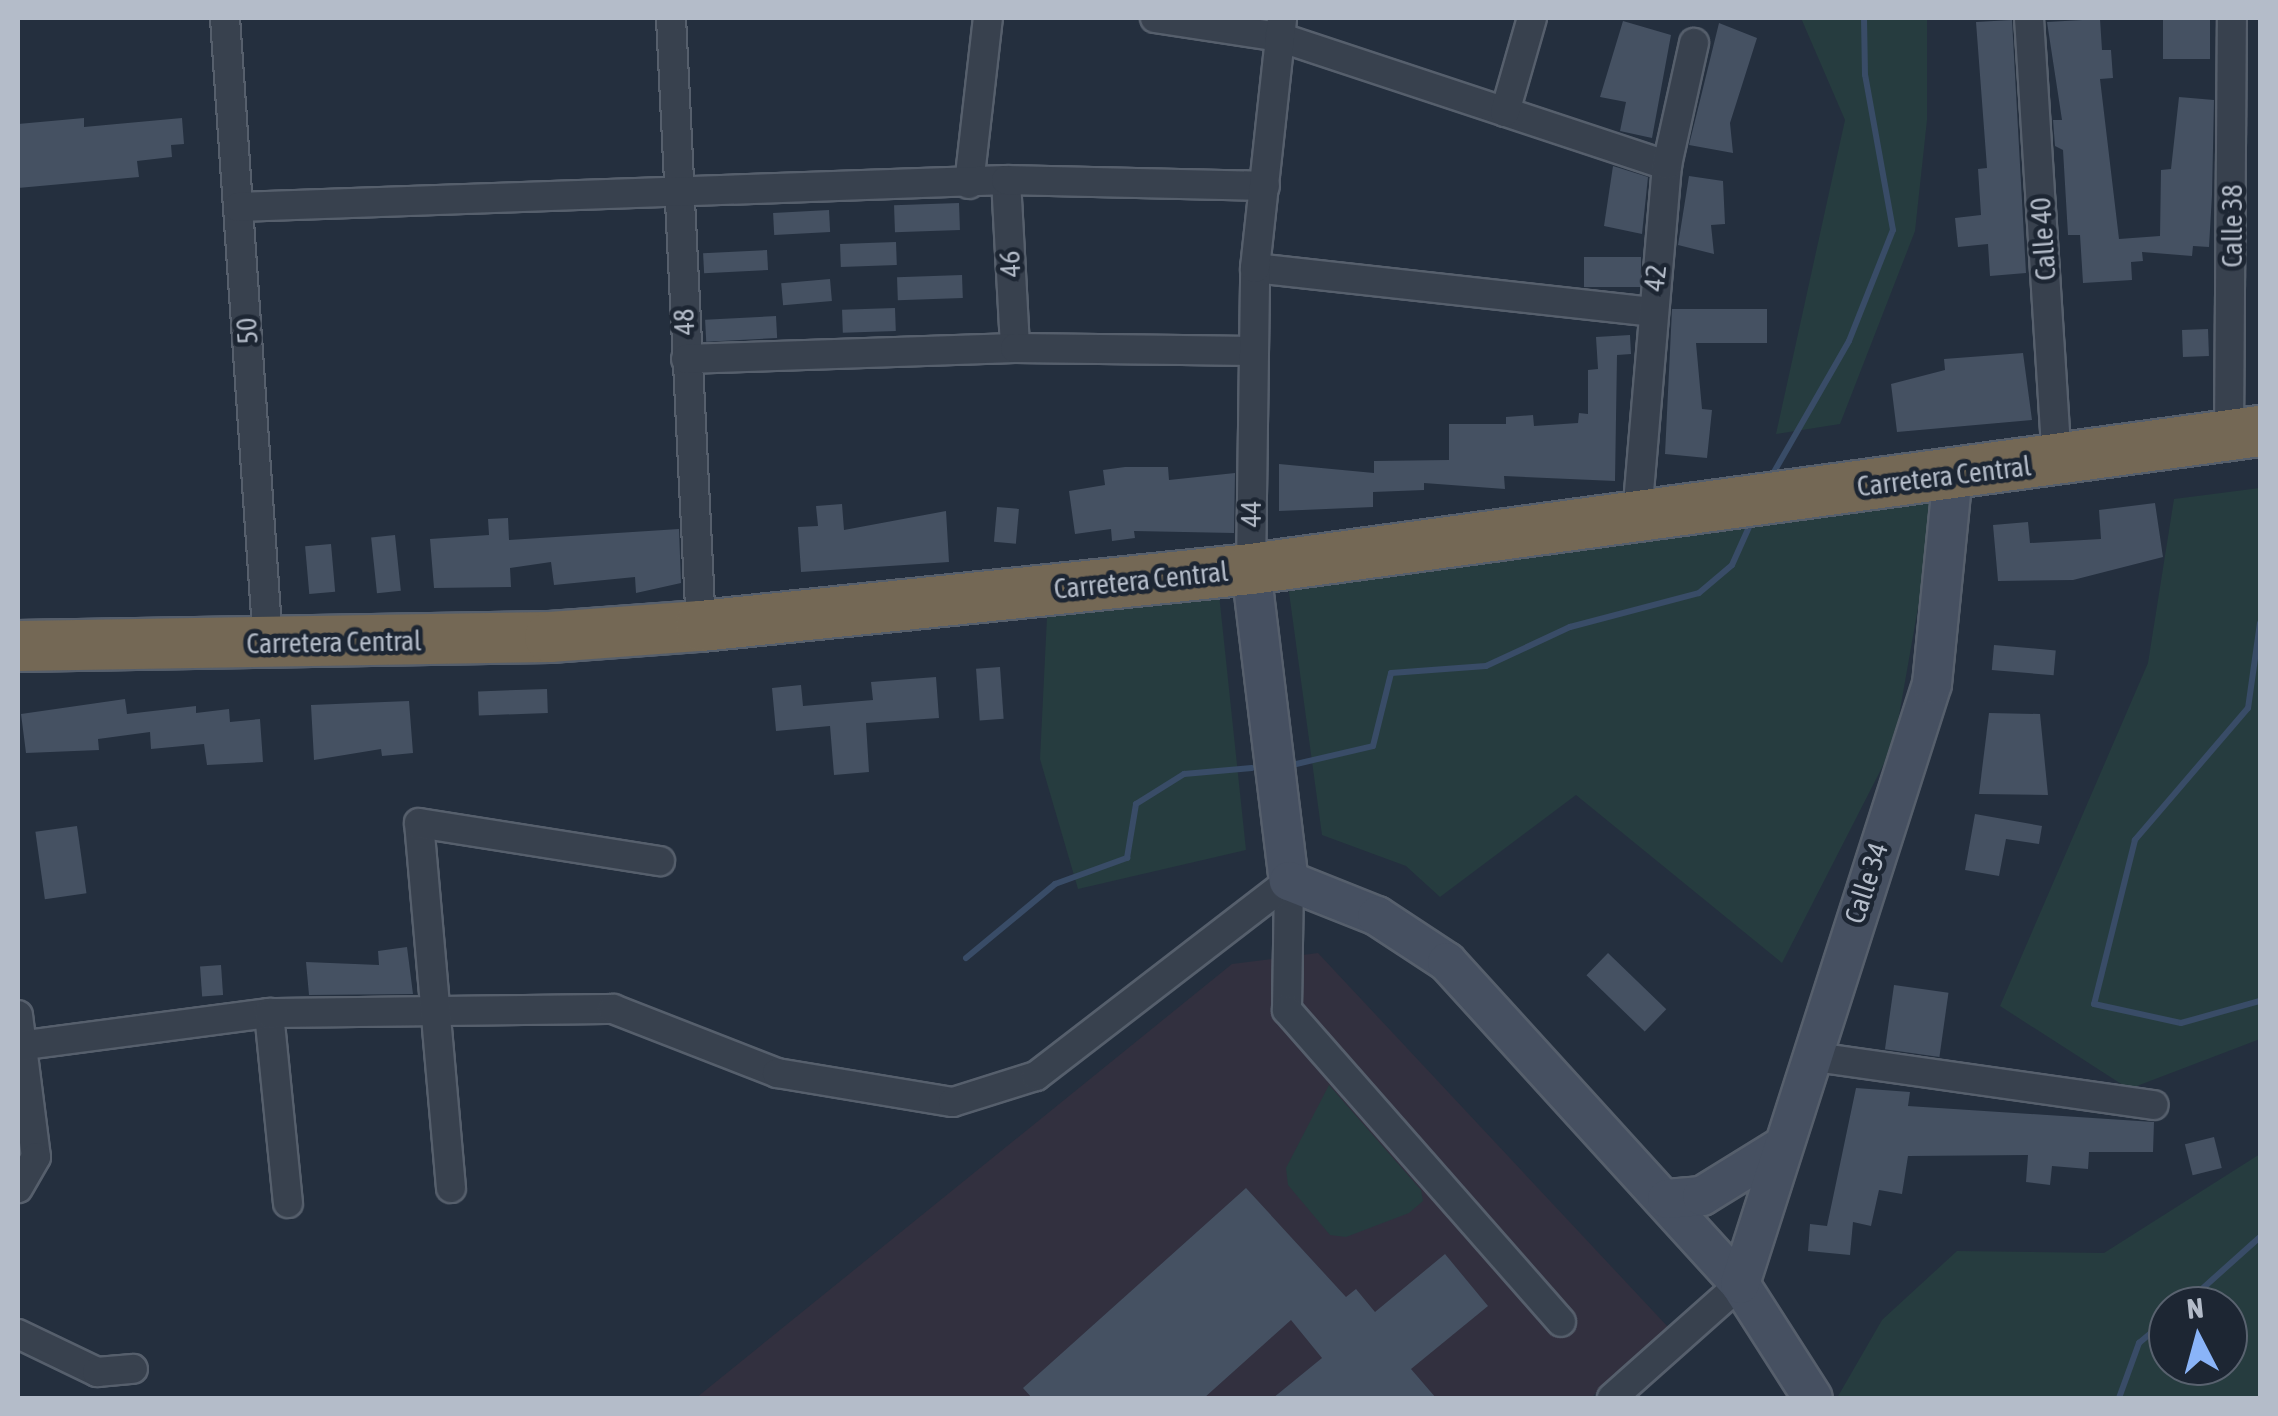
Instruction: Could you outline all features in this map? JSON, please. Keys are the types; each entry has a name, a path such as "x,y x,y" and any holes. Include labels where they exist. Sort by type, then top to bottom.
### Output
{"highway":[{"name":"Carretera Central","path":"18,646 268,644 701,626 1251,568 2057,462 2249,432"}],"street":[{"name":"50","path":"226,18 268,644"},
{"name":"48","path":"671,18 701,626"},
{"path":"968,184 988,18"},
{"path":"1155,18 1281,27 1506,112 1667,166"},
{"path":"1506,112 1532,18"},
{"name":"Calle 40","path":"2029,18 2057,462"},
{"name":"Calle 38","path":"2232,18 2249,432"},
{"name":"44","path":"1281,27 1255,268 1251,568 1289,881 1288,1010 1561,1322"},
{"name":"42","path":"1637,516 1667,166 1694,43"},
{"path":"238,207 1006,180 1265,186"},
{"name":"46","path":"1006,180 1014,348"},
{"path":"1255,268 1652,312"},
{"path":"686,359 1014,348 1252,352"},
{"name":"Calle 34","path":"1740,1284 1778,1149 1932,684 1953,475"},
{"path":"450,1188 419,823 660,861"},
{"path":"20,1046 270,1013 432,1007 612,1009 778,1074 953,1102 1036,1076 1289,881 1377,916 1447,962 1667,1199 1740,1284 1810,1395"},
{"path":"270,1013 288,1203"},
{"path":"18,1016 36,1158 18,1188"},
{"path":"1809,1056 2154,1105"},
{"path":"1667,1199 1728,1184 1778,1149"},
{"path":"1612,1398 1740,1284"},
{"path":"18,1334 97,1372 133,1370"}],"shaded area":[{"path":"1318,953 1668,1327 1591,1398 696,1398 1232,964"}],"green space":[{"path":"1801,18 1927,18 1927,120 1915,231 1840,424 1776,434 1845,120"},
{"path":"2260,488 2260,1039 2129,1089 2000,1006 2148,663 2174,499"},
{"path":"1937,500 1894,744 1782,963 1576,795 1440,897 1406,866 1322,835 1288,585"},
{"path":"1219,594 1246,850 1078,889 1040,759 1047,617"},
{"path":"1329,1085 1421,1190 1423,1201 1409,1213 1346,1237 1330,1235 1288,1185 1286,1168"},
{"path":"2260,1154 2260,1398 1837,1398 1882,1320 1957,1251 2104,1253"}],"building":[{"path":"2163,18 2210,18 2210,59 2163,59"},
{"path":"2100,19 2102,50 2111,50 2113,78 2100,79 2119,239 2160,236 2161,170 2171,169 2179,97 2214,100 2209,247 2193,246 2192,256 2142,252 2143,261 2131,262 2132,280 2083,283 2080,235 2068,235 2063,150 2055,146 2053,120 2062,120 2047,22"},
{"path":"2012,20 2026,273 1990,276 1988,244 1958,247 1955,218 1981,215 1978,169 1987,168 1976,22"},
{"path":"1623,21 1671,35 1652,138 1620,131 1626,102 1600,97"},
{"path":"1719,23 1757,38 1730,123 1733,153 1689,145"},
{"path":"84,118 84,127 182,118 184,144 171,145 172,157 137,161 139,177 18,188 18,124"},
{"path":"1613,166 1648,177 1642,234 1604,226"},
{"path":"1689,176 1723,181 1725,224 1711,225 1714,254 1678,245"},
{"path":"959,203 960,230 895,232 894,205"},
{"path":"829,210 830,232 774,235 773,213"},
{"path":"896,242 897,265 841,267 840,244"},
{"path":"767,250 768,270 704,273 703,253"},
{"path":"1584,257 1641,257 1641,287 1584,287"},
{"path":"962,275 963,298 898,300 897,277"},
{"path":"830,279 832,301 783,305 781,283"},
{"path":"895,308 896,331 843,333 842,310"},
{"path":"1672,309 1767,309 1767,343 1696,343 1702,409 1712,410 1707,458 1665,454"},
{"path":"776,316 777,338 706,342 705,320"},
{"path":"2208,329 2209,356 2183,357 2182,330"},
{"path":"1630,335 1631,354 1617,355 1615,481 1504,476 1505,489 1424,483 1424,490 1373,492 1373,507 1279,511 1279,464 1374,473 1374,461 1449,460 1449,424 1506,424 1506,417 1533,415 1534,426 1578,423 1579,413 1588,414 1588,370 1598,369 1596,337"},
{"path":"2023,353 2032,420 1897,432 1891,384 1945,370 1944,359"},
{"path":"1168,467 1169,480 1235,473 1234,533 1134,531 1135,538 1112,541 1111,529 1075,534 1069,491 1105,485 1103,470"},
{"path":"2155,503 2163,557 2073,580 1998,581 1993,525 2028,522 2030,543 2101,539 2099,510"},
{"path":"842,504 844,530 946,511 949,562 801,572 798,527 818,526 816,506"},
{"path":"997,507 1019,509 1016,544 994,542"},
{"path":"508,518 509,540 679,529 681,583 636,593 635,577 554,585 551,562 510,568 511,587 434,588 430,539 489,535 488,519"},
{"path":"395,535 401,591 377,593 371,538"},
{"path":"331,544 335,592 309,594 305,546"},
{"path":"1994,645 2056,650 2054,675 1992,670"},
{"path":"1000,667 1004,719 980,721 976,669"},
{"path":"936,677 939,718 866,723 869,772 834,775 830,726 776,731 772,688 801,685 803,706 873,700 871,682"},
{"path":"547,689 548,713 479,715 478,691"},
{"path":"125,699 127,714 196,706 196,713 229,709 230,722 260,719 263,762 207,765 204,744 151,749 150,732 98,739 99,750 26,753 21,714"},
{"path":"409,701 413,753 382,756 381,749 314,760 311,705"},
{"path":"1989,713 2040,714 2048,795 1979,794"},
{"path":"1975,814 2042,826 2039,844 2006,839 1999,876 1965,870"},
{"path":"77,826 86,893 45,899 35,832"},
{"path":"407,947 413,994 309,995 306,962 379,965 378,951"},
{"path":"1608,953 1666,1009 1645,1032 1586,975"},
{"path":"221,965 223,995 202,996 200,966"},
{"path":"1894,985 1948,993 1939,1057 1885,1049"},
{"path":"1856,1088 1910,1092 1908,1106 2154,1122 2153,1152 2089,1152 2088,1169 2052,1166 2050,1185 2026,1182 2028,1155 1908,1156 1902,1194 1879,1190 1871,1226 1853,1222 1850,1255 1808,1251 1810,1224 1827,1226"},
{"path":"2214,1137 2222,1168 2193,1175 2185,1144"},
{"path":"1246,1188 1346,1297 1356,1289 1375,1312 1445,1254 1488,1306 1411,1369 1436,1398 1273,1398 1322,1358 1291,1320 1204,1398 1032,1398 1023,1388"}],"waterway":[{"path":"1770,479 1849,341 1893,230 1865,75 1864,18"},
{"path":"1292,765 1373,746 1391,673 1486,666 1570,627 1699,593 1732,565 1753,518"},
{"path":"2260,623 2248,708 2135,840 2094,1004 2181,1023 2260,1001"},
{"path":"966,958 1055,884 1127,858 1136,804 1184,774 1252,768"},
{"path":"2205,1286 2260,1237"},
{"path":"2119,1398 2139,1343 2148,1336"}]}
